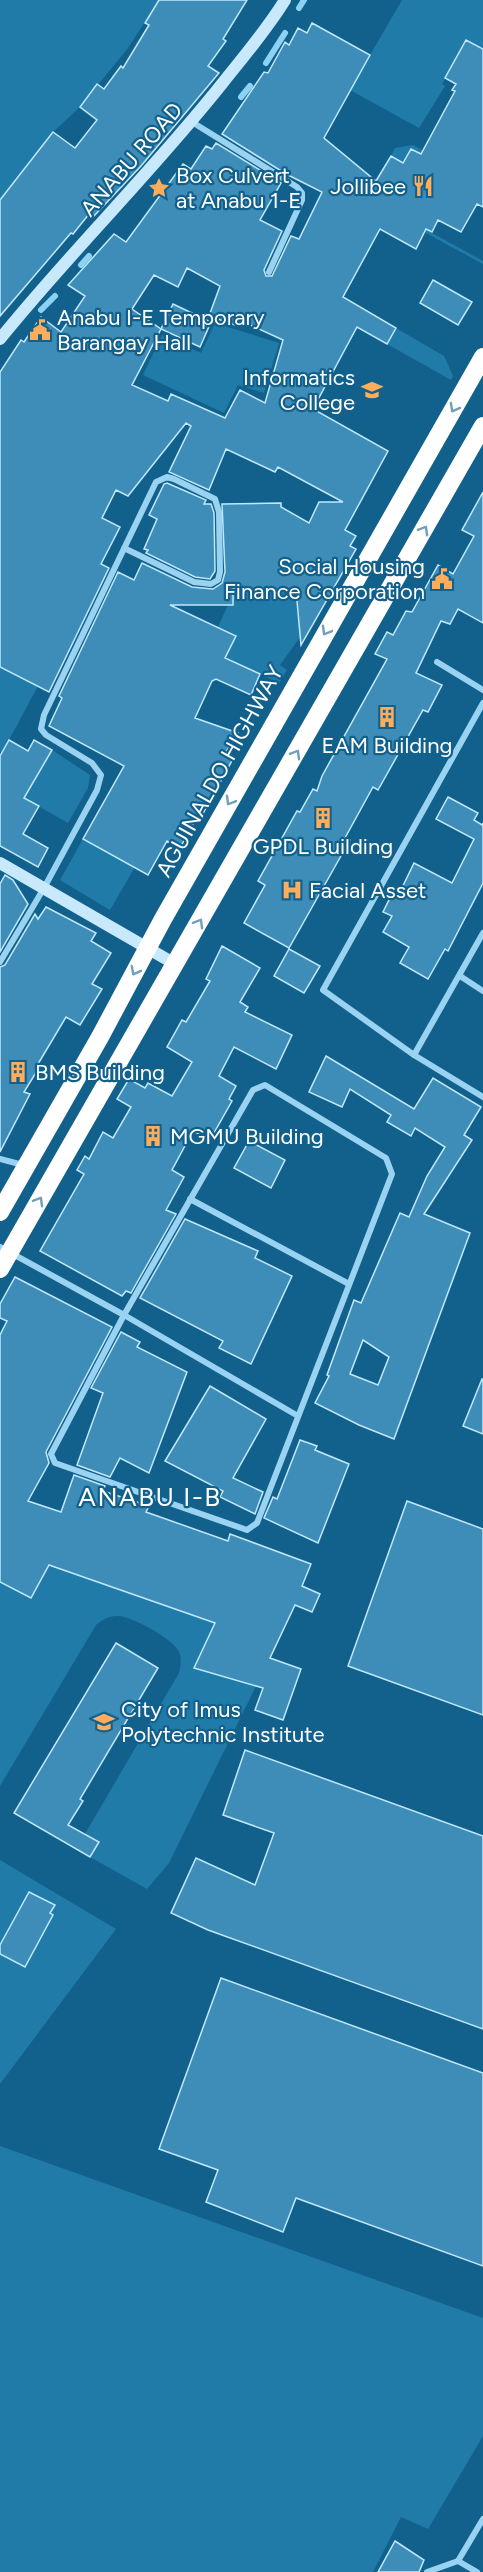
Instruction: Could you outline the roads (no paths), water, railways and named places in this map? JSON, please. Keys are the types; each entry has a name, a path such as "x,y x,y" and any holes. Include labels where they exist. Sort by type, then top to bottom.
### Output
{"highway":[{"name":"AGUINALDO HIGHWAY","path":"0,1212 100,1037 147,948 483,357"},
{"path":"0,1269 5,1249 125,1051 483,426"},
{"path":"100,1037 125,1051"}],"street":[{"name":"ANABU ROAD","path":"0,339 192,122 259,39 285,0"},
{"path":"192,122 297,187 302,193 302,200 269,272"},
{"path":"0,962 44,888 97,789 101,775 92,763 46,735 41,729 41,722 152,489 160,479 174,479 216,499 219,512 220,572 218,580 211,584 194,582 124,548"},
{"path":"437,662 483,690"},
{"path":"483,703 322,990 414,1054 483,1097"},
{"path":"0,863 175,964"},
{"path":"414,1054 483,933"},
{"path":"460,976 483,991"},
{"path":"260,1085 269,1087 381,1155 391,1166 390,1180 256,1523 247,1530 55,1463 51,1458 52,1450 124,1315 190,1199 253,1090 260,1085"},
{"path":"0,1159 27,1166"},
{"path":"190,1199 349,1284"},
{"path":"5,1249 298,1416"},
{"path":"427,2572 458,2561 483,2519"},
{"path":"458,2561 477,2572"}],"waterway":[{"path":"299,8 304,0"},
{"path":"266,63 285,33"},
{"path":"241,97 250,86"},
{"path":"81,265 89,256"},
{"path":"41,310 55,296"}],"place":[{"name":"Jollibee","path":"423,186"},
{"name":"Box Culvert at Anabu 1-E","path":"159,188"},
{"name":"Anabu I-E Temporary Barangay Hall","path":"40,330"},
{"name":"Informatics College","path":"372,390"},
{"name":"Social Housing Finance Corporation","path":"442,579"},
{"name":"EAM Building","path":"387,717"},
{"name":"GPDL Building","path":"323,818"},
{"name":"Facial Asset","path":"292,890"},
{"name":"BMS Building","path":"18,1072"},
{"name":"MGMU Building","path":"153,1136"},
{"name":"City of Imus Polytechnic Institute","path":"104,1722"}],"district":[{"name":"ANABU I-B","path":"150,1497"}]}
